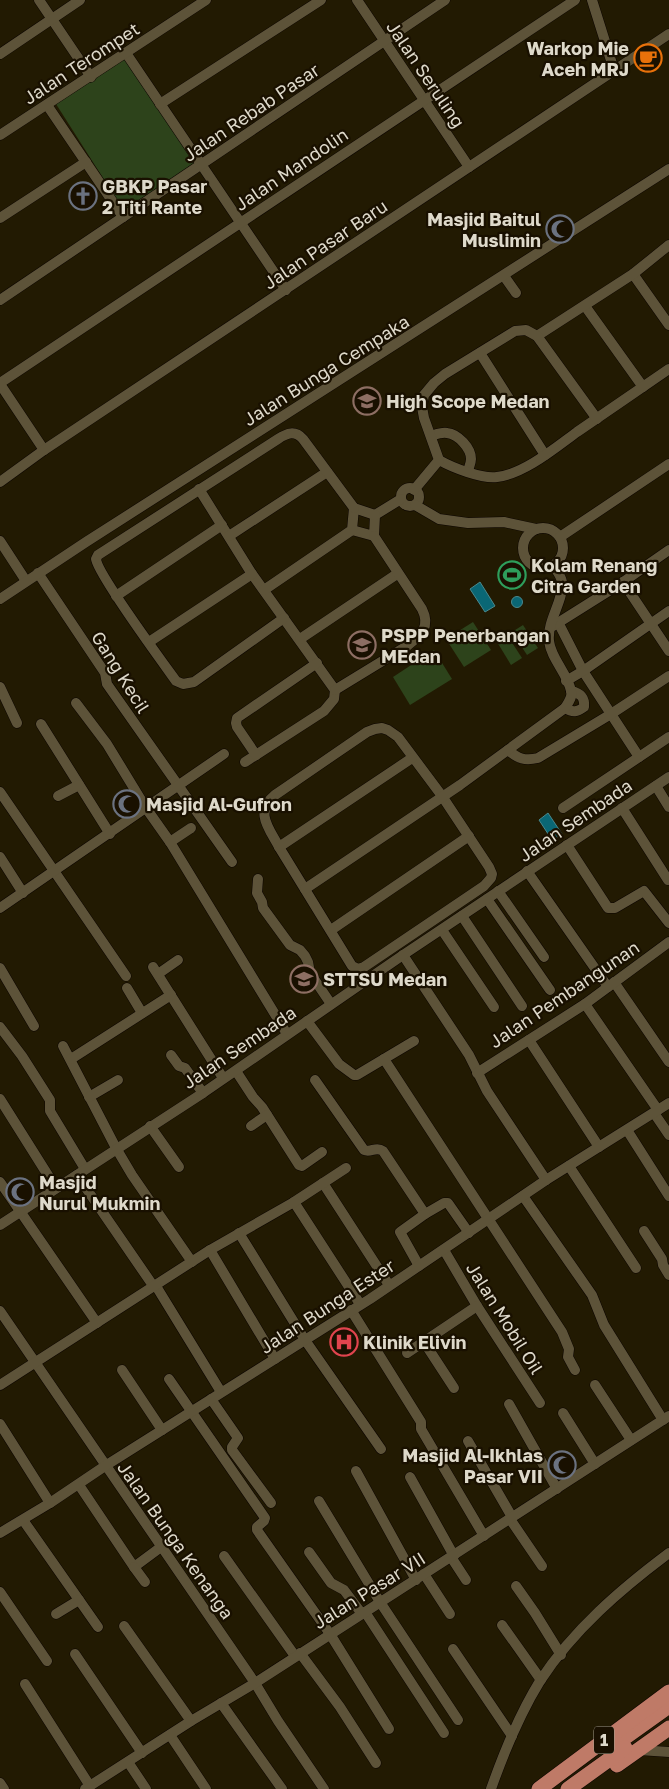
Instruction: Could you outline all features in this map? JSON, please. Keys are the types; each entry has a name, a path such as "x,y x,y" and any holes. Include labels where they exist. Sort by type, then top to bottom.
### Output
{"highway":[{"name":"1","path":"539,1789 669,1692"},
{"name":"1","path":"553,1789 669,1706"},
{"name":"1","path":"568,1789 669,1716"},
{"name":"1","path":"583,1789 669,1728"}],"street":[{"path":"39,0 91,77"},
{"path":"0,54 80,0"},
{"name":"Jalan Terompet","path":"0,136 206,0"},
{"path":"160,104 321,0"},
{"name":"Jalan Seruling","path":"357,0 469,167"},
{"name":"Jalan Mandolin","path":"0,384 575,0"},
{"path":"592,0 614,70"},
{"name":"Jalan Rebab Pasar","path":"0,300 385,42 442,1"},
{"name":"Jalan Pasar Baru","path":"0,482 44,450 669,34"},
{"path":"126,53 286,290"},
{"path":"47,105 123,217"},
{"path":"0,218 86,162"},
{"name":"Jalan Bunga Cempaka","path":"0,599 669,169"},
{"path":"537,336 633,274 669,245"},
{"path":"633,274 669,325"},
{"path":"504,276 516,293"},
{"path":"585,306 642,387"},
{"path":"597,419 537,336 526,330 515,331 445,374 424,395 422,407 439,460 457,469 484,477 504,476 515,472 544,455 597,419 642,387 669,369"},
{"path":"480,354 544,455"},
{"path":"0,384 44,450"},
{"path":"284,618 194,682 186,684 176,681 97,566 97,556 199,488 290,433 296,433 304,439 354,508 375,515 401,500"},
{"path":"431,436 440,433 450,433 460,439 471,457 468,471"},
{"path":"414,490 439,460"},
{"path":"560,537 669,464"},
{"path":"229,536 327,472"},
{"path":"199,488 252,574 335,690 334,699 324,711 244,762"},
{"path":"411,488 418,495 419,499 415,504 408,506 402,503 401,500 404,490 411,488"},
{"path":"415,504 439,519 468,523 504,522 536,529 549,529 560,537 562,550 561,556 552,565 537,567 530,563 525,556 524,540 536,529"},
{"path":"352,530 354,508"},
{"path":"335,690 407,646 425,628 426,621 422,609 397,574 374,536 375,515"},
{"path":"116,596 222,525"},
{"path":"264,590 352,530 374,536"},
{"path":"0,541 26,581"},
{"path":"554,626 669,550"},
{"path":"552,565 562,582 549,643 571,690 582,696 584,701 584,707 578,711 570,711 565,708"},
{"name":"Gang Kecil","path":"38,574 105,673 107,684 177,787 232,862"},
{"path":"150,642 252,574"},
{"path":"300,639 397,574"},
{"path":"623,582 669,651"},
{"path":"566,681 669,611"},
{"path":"554,626 639,757"},
{"path":"256,755 237,727 237,718 317,663"},
{"path":"508,750 515,756 527,761 538,758 612,714 669,676"},
{"path":"0,687 17,723"},
{"path":"306,889 508,750 565,708 569,702 571,690"},
{"path":"76,703 107,744 146,808 170,842 287,1034"},
{"path":"41,724 110,834"},
{"path":"382,728 398,738 442,796 491,870 491,878 484,886 361,969 356,969 352,966 279,847 264,816 263,811 267,802 368,732 382,728"},
{"path":"563,808 669,737"},
{"path":"0,908 224,754"},
{"path":"279,847 412,758"},
{"name":"Jalan Sembada","path":"0,1225 236,1071 403,955 669,777"},
{"path":"58,796 79,785"},
{"path":"656,786 669,807"},
{"path":"0,792 126,976"},
{"path":"622,808 668,880"},
{"path":"170,842 191,828"},
{"path":"331,930 470,836"},
{"path":"567,844 608,908 611,910 644,891 669,923"},
{"path":"0,857 23,893"},
{"path":"527,871 669,1062"},
{"path":"258,879 257,892 263,908 290,945 300,950 305,956 310,973 331,1004"},
{"path":"498,891 544,957"},
{"path":"487,899 550,990"},
{"path":"462,916 522,1006"},
{"path":"442,930 494,1007"},
{"name":"Jalan Pembangunan","path":"477,1073 585,1004 669,942"},
{"path":"403,955 469,1055 487,1091 546,1180"},
{"path":"178,960 156,970 223,1078"},
{"path":"0,968 34,1026"},
{"path":"127,988 142,1013"},
{"path":"70,1059 171,996"},
{"path":"585,1004 656,1111 669,1135"},
{"path":"307,1021 340,1064 351,1075 357,1075 414,1041"},
{"path":"0,1027 22,1056 50,1100 50,1111 81,1172 222,1392"},
{"path":"529,1040 599,1148"},
{"path":"63,1046 116,1148 137,1183 192,1262"},
{"path":"171,1055 178,1064 185,1068 203,1093"},
{"path":"384,1059 562,1332 569,1349 568,1357 575,1370"},
{"path":"236,1071 267,1114 300,1166 322,1152"},
{"path":"90,1097 118,1080"},
{"path":"315,1080 364,1150 367,1151 375,1148 383,1151 425,1214"},
{"path":"0,1099 56,1188"},
{"name":"Jalan Bunga Ester","path":"0,1533 79,1485 105,1466 305,1340 444,1250 546,1180 669,1103"},
{"path":"251,1126 267,1114"},
{"path":"150,1126 179,1167"},
{"path":"627,1130 669,1196"},
{"path":"569,1166 636,1268"},
{"path":"0,1385 210,1250 294,1202 346,1168"},
{"path":"0,1182 97,1322"},
{"path":"323,1183 389,1285"},
{"path":"522,1196 592,1295 604,1325 666,1418"},
{"path":"294,1202 360,1304"},
{"path":"419,1266 400,1232 425,1214 444,1203 448,1203 469,1233"},
{"path":"644,1231 662,1259 669,1275"},
{"path":"239,1233 305,1340 381,1448"},
{"path":"210,1250 275,1359"},
{"name":"Jalan Mobil Oil","path":"444,1250 476,1306 540,1403"},
{"path":"407,1353 476,1306"},
{"path":"351,1310 422,1422 422,1432 484,1536"},
{"name":"Jalan Bunga Kenanga","path":"0,1311 255,1683 324,1789"},
{"path":"424,1342 454,1388"},
{"path":"122,1370 162,1430"},
{"path":"169,1379 265,1518 257,1527 257,1530 330,1634 389,1729"},
{"path":"595,1384 631,1440"},
{"path":"211,1398 238,1438 232,1450 271,1504"},
{"path":"509,1404 557,1489"},
{"path":"563,1412 595,1464"},
{"name":"Jalan Pasar VII","path":"87,1788 191,1721 255,1683 297,1654 666,1418"},
{"path":"0,1424 50,1503"},
{"path":"468,1441 511,1518 542,1566"},
{"path":"356,1471 420,1577 450,1614"},
{"path":"410,1476 466,1580"},
{"path":"79,1485 145,1582"},
{"path":"319,1501 380,1602 458,1720"},
{"path":"23,1520 98,1627"},
{"path":"134,1567 161,1547"},
{"path":"309,1552 332,1584 344,1590 363,1613 444,1733"},
{"path":"491,1789 512,1736 541,1680 560,1655 604,1606 634,1579 669,1553"},
{"path":"224,1556 340,1708 376,1762"},
{"path":"516,1586 536,1613 560,1655"},
{"path":"0,1592 48,1660"},
{"path":"56,1614 78,1600"},
{"path":"502,1625 541,1680"},
{"path":"124,1626 191,1721"},
{"path":"452,1649 512,1736"},
{"path":"75,1654 142,1753"},
{"path":"25,1684 87,1788"},
{"path":"222,1703 282,1789"},
{"path":"170,1735 206,1789"},
{"path":"639,1750 669,1752"},
{"path":"128,1762 146,1789"},
{"path":"0,1783 4,1789"}],"green space":[{"path":"125,59 197,163 124,211 56,104"},
{"path":"473,622 491,650 464,667 446,639"},
{"path":"523,625 538,648 527,655 512,632"},
{"path":"507,635 522,658 511,665 497,642"},
{"path":"434,650 452,679 410,705 393,677"}],"water":[{"path":"480,582 495,606 485,612 470,589"},
{"path":"517,596 523,602 517,608 511,602"},
{"path":"548,813 562,834 552,840 539,820"}],"place":[{"name":"Warkop Mie Aceh MRJ","path":"648,58"},
{"name":"GBKP Pasar 2 Titi Rante","path":"83,196"},
{"name":"Masjid Baitul Muslimin","path":"560,229"},
{"name":"High Scope Medan","path":"367,401"},
{"name":"Kolam Renang Citra Garden","path":"512,575"},
{"name":"PSPP Penerbangan MEdan","path":"362,645"},
{"name":"Masjid Al-Gufron","path":"127,804"},
{"name":"STTSU Medan","path":"304,979"},
{"name":"Masjid Nurul Mukmin","path":"20,1192"},
{"name":"Klinik Elivin","path":"344,1342"},
{"name":"Masjid Al-Ikhlas Pasar VII","path":"562,1465"}]}
